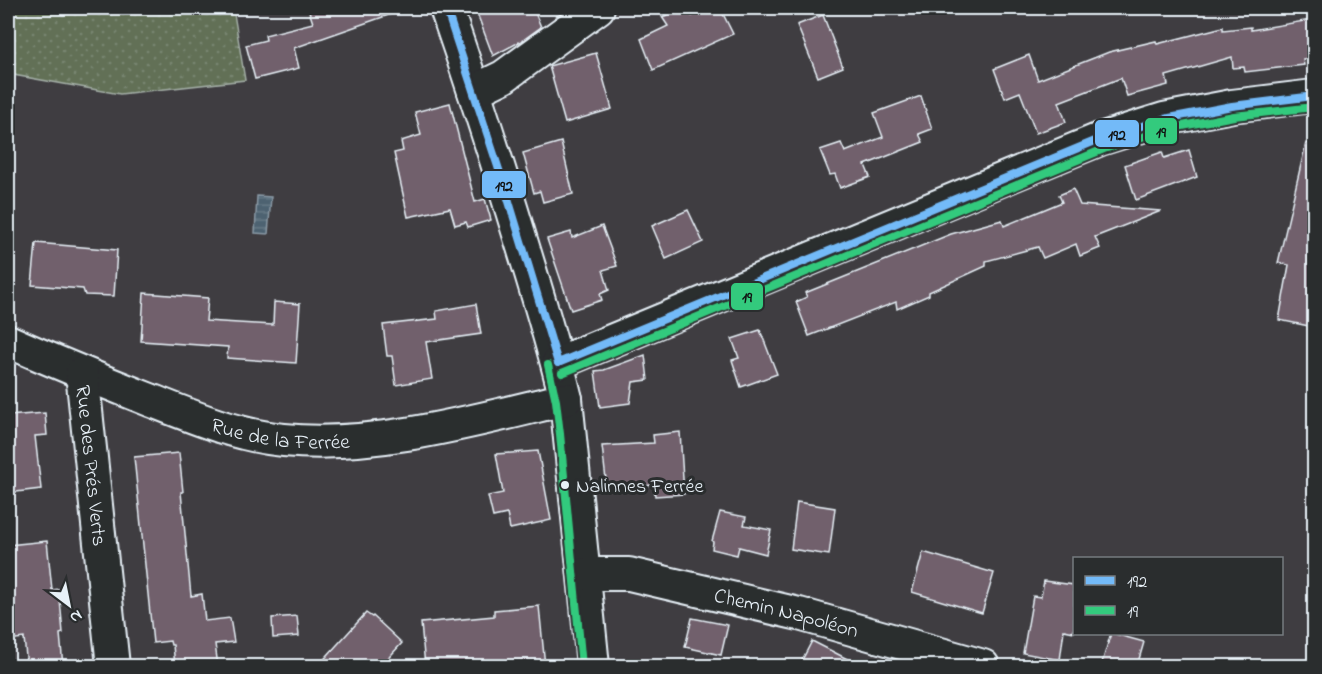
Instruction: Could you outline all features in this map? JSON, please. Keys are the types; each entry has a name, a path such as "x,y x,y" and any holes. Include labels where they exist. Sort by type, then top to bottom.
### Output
{"street":[{"path":"446,8 538,292 558,363 566,399 593,666"},
{"path":"474,91 503,77 598,8"},
{"path":"558,363 1100,139 1164,119 1232,106 1314,96"},
{"name":"Rue de la Ferrée","path":"8,341 207,423 282,440 364,439 428,430 566,399"},
{"name":"Rue des Prés Verts","path":"82,373 113,666"},
{"name":"Chemin Napoléon","path":"585,574 629,574 799,614 983,666"}],"green space":[{"path":"8,8 233,8 245,80 120,94 8,74"}],"water":[{"path":"257,196 271,197 268,234 255,233"}],"building":[{"path":"308,8 399,8 400,11 294,48 299,68 255,79 246,45 266,40 265,35 313,23"},
{"path":"475,8 533,8 541,27 523,40 493,56"},
{"path":"688,8 692,16 710,8 720,8 733,34 653,70 641,39 668,26 662,17"},
{"path":"823,15 843,67 818,77 797,25"},
{"path":"1310,20 1314,59 1303,59 1304,65 1245,72 1244,67 1233,68 1232,57 1166,76 1168,85 1127,96 1121,78 1059,102 1066,122 1036,133 1020,92 1005,98 994,69 1029,55 1038,80 1109,52 1156,41 1157,44 1223,27 1223,30 1251,27 1251,30"},
{"path":"596,53 612,109 565,123 549,66"},
{"path":"921,96 932,129 919,134 923,142 865,165 870,177 840,188 835,174 830,175 820,150 841,143 845,152 883,137 874,113"},
{"path":"450,103 475,202 485,199 491,220 468,227 466,222 455,225 450,208 408,217 394,153 403,151 401,141 421,135 415,112"},
{"path":"561,142 573,194 543,202 540,191 534,193 523,153"},
{"path":"1306,143 1314,144 1314,327 1279,320 1289,265 1278,263"},
{"path":"1189,150 1197,177 1136,200 1125,165 1162,152 1164,158"},
{"path":"1073,189 1080,205 1161,211 1095,237 1100,248 1080,256 1076,244 1043,258 1038,247 986,261 986,266 897,309 896,302 809,336 796,302 807,297 805,293 951,234 1002,220 1004,226 1062,202 1059,195"},
{"path":"688,210 703,242 666,259 652,226"},
{"path":"602,226 617,266 603,270 609,290 600,294 602,300 571,310 547,239 571,232 572,238"},
{"path":"36,243 117,250 114,296 85,295 83,289 32,285"},
{"path":"144,293 208,298 206,321 273,325 274,302 300,304 296,363 227,358 228,347 141,341"},
{"path":"476,304 481,334 426,342 432,379 396,385 392,356 387,356 383,325 437,319 436,311"},
{"path":"760,330 777,374 741,387 732,360 739,358 732,339"},
{"path":"645,355 648,380 633,382 630,403 600,407 595,371"},
{"path":"45,413 47,435 35,436 41,489 8,493 8,416"},
{"path":"680,432 684,494 655,496 654,485 607,488 602,446 654,443 653,435"},
{"path":"538,451 551,520 510,529 507,514 493,517 488,496 503,493 496,454"},
{"path":"179,453 191,596 202,594 205,621 230,618 234,642 215,644 218,666 175,666 173,645 170,641 153,643 134,457"},
{"path":"797,502 835,508 829,555 791,549"},
{"path":"720,512 746,517 744,525 771,530 766,554 739,547 737,555 712,549"},
{"path":"47,541 52,590 59,589 63,666 27,666 24,638 8,640 8,545"},
{"path":"923,552 994,573 982,613 912,592"},
{"path":"1044,581 1073,585 1073,632 1064,630 1060,660 1023,653 1033,596 1041,597"},
{"path":"539,606 545,666 425,666 421,623 494,616 494,610"},
{"path":"366,613 373,616 402,643 381,666 318,666"},
{"path":"297,616 299,636 273,638 272,618"},
{"path":"692,618 728,625 721,655 685,647"},
{"path":"1110,635 1144,642 1137,666 1101,666"},
{"path":"812,641 861,666 799,666"}],"transit line":[{"name":"192","path":"446,8 504,185 558,363"},
{"name":"192","path":"558,363 1100,139 1164,119 1232,106 1314,96"},
{"name":"19","path":"562,373 1104,149 1167,129 1234,116 1314,107"},
{"name":"19","path":"548,365 560,434 582,666"}],"place":[{"name":"Nalinnes Ferrée","path":"565,485"}]}
